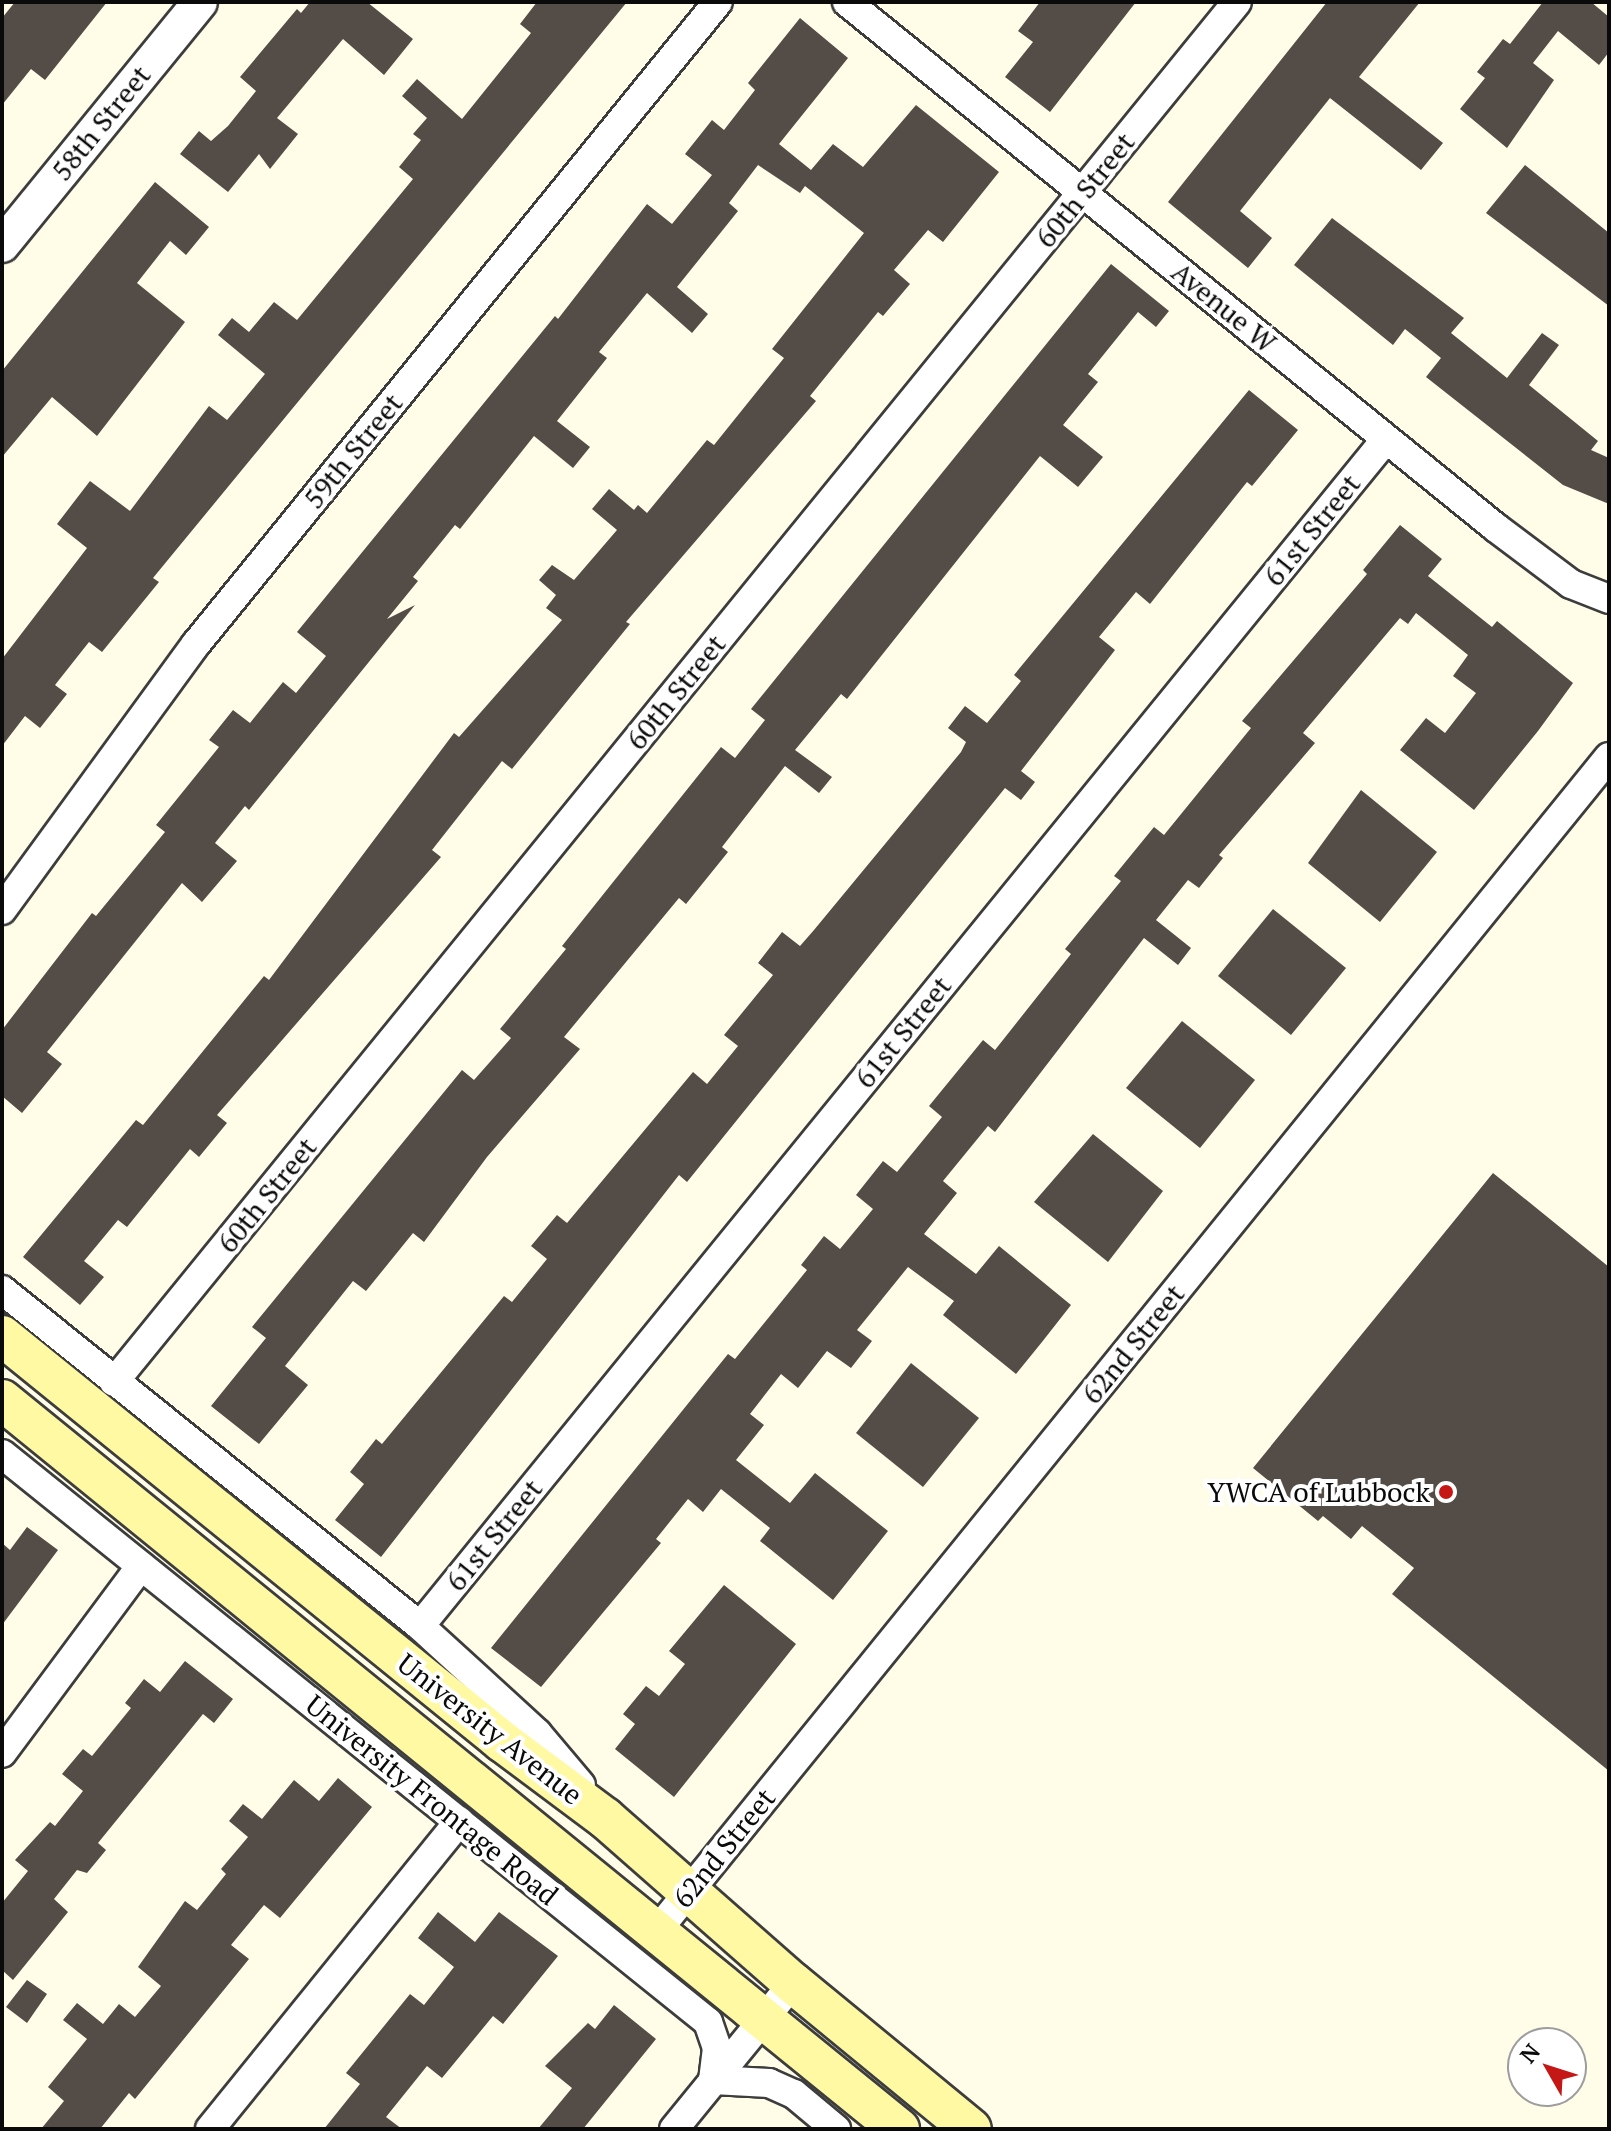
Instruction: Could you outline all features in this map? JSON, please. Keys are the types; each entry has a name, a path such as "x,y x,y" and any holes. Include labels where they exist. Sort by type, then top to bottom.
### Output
{"main road":[{"name":"University Avenue","path":"2,1336 503,1742 605,1818 687,1893 971,2129"},
{"name":"University Avenue","path":"2,1400 899,2129"}],"street":[{"name":"58th Street","path":"2,245 200,2"},
{"name":"59th Street","path":"2,910 196,644 718,2"},
{"name":"Avenue W","path":"847,2 1386,439 1571,584 1609,599"},
{"name":"60th Street","path":"114,1382 1237,2"},
{"name":"61st Street","path":"420,1626 1386,439"},
{"name":"62nd Street","path":"656,1932 1609,757"},
{"path":"2,1290 420,1626 537,1733 605,1818"},
{"name":"University Frontage Road","path":"2,1454 708,2022 717,2048 713,2080"},
{"path":"2,1753 141,1566"},
{"path":"210,2129 459,1821"},
{"path":"674,2129 793,1983"},
{"path":"713,2080 769,2083 794,2094 836,2129"}],"building":[{"path":"15,2 107,2 45,80 31,69 2,105 2,18"},
{"path":"310,2 367,2 413,39 384,75 343,39 277,118 298,134 270,169 259,154 228,192 180,154 199,131 211,141 228,126 256,91 240,77 297,9 301,13"},
{"path":"537,2 627,2 153,578 159,582 102,652 89,642 55,685 67,694 40,728 25,716 2,746 2,659 87,548 57,524 90,481 130,511 209,406 227,420 265,374 218,335 232,318 249,332 274,302 297,320 413,179 399,167 421,140 413,134 427,118 402,96 417,79 462,119 531,33 520,24"},
{"path":"1040,2 1136,2 1050,112 1005,77 1033,42 1018,31"},
{"path":"1327,2 1420,2 1359,77 1443,143 1421,170 1330,98 1240,211 1272,238 1248,268 1168,202"},
{"path":"1543,2 1591,2 1609,17 1609,52 1599,65 1558,31 1533,63 1554,80 1507,148 1460,109 1485,78 1477,72 1503,39 1510,44"},
{"path":"800,18 848,58 779,144 811,170 833,144 863,167 916,105 999,172 943,242 928,230 894,270 910,284 883,316 878,312 810,396 816,401 626,622 630,624 512,769 502,761 432,850 441,857 217,1115 227,1123 199,1157 190,1149 127,1227 118,1220 84,1261 104,1277 80,1305 23,1257 136,1120 143,1125 264,976 269,980 454,733 459,737 562,620 546,608 556,595 539,580 552,565 574,580 617,530 592,509 609,489 634,510 638,505 647,513 707,440 714,445 784,358 772,349 864,233 805,186 800,193 758,165 729,203 738,211 677,287 708,314 692,333 647,293 599,352 607,358 557,421 590,447 573,468 534,436 460,529 455,525 413,577 418,581 387,619 415,605 249,810 245,806 215,843 237,861 202,902 182,883 47,1052 62,1064 22,1113 2,1096 2,1030 92,913 96,916 165,832 156,825 219,747 209,740 233,710 250,723 283,682 296,693 326,656 297,632 555,316 558,319 647,204 672,224 712,175 685,154 712,120 724,130 755,90 748,83"},
{"path":"1525,165 1609,233 1609,306 1486,213"},
{"path":"155,182 209,227 186,255 170,241 137,283 185,322 97,436 52,397 2,457 2,371"},
{"path":"1332,218 1464,318 1451,333 1507,378 1542,333 1559,345 1529,385 1598,441 1591,450 1609,458 1609,504 1563,485 1426,377 1441,358 1405,329 1393,345 1294,265"},
{"path":"1111,264 1169,311 1156,327 1138,312 1088,374 1098,382 1063,425 1103,457 1078,487 1040,456 847,699 841,694 795,750 832,777 819,793 785,766 722,847 728,852 686,904 679,898 564,1037 580,1049 487,1157 424,1242 413,1233 366,1291 353,1281 285,1366 308,1385 259,1444 211,1406 266,1338 252,1327 462,1070 474,1080 511,1038 500,1029 566,949 562,946 721,747 735,758 765,720 751,709"},
{"path":"1249,390 1298,430 1252,486 1247,482 1150,604 1136,592 1099,637 1115,650 1021,771 1035,782 1021,800 1005,788 687,1182 679,1175 381,1557 335,1520 364,1484 350,1472 376,1439 382,1444 504,1296 512,1302 547,1259 531,1246 557,1215 567,1223 693,1072 707,1084 738,1046 724,1035 773,975 758,963 782,932 800,946 814,930 961,752 966,742 948,728 965,706 987,723 1021,681 1014,675"},
{"path":"1400,525 1442,559 1428,576 1492,627 1497,621 1573,683 1538,731 1474,810 1400,750 1426,718 1445,733 1476,693 1453,676 1468,655 1416,613 1408,624 1400,618 1303,733 1315,743 1219,855 1223,858 1199,888 1188,880 1156,920 1191,948 1178,965 1144,938 995,1132 988,1126 943,1181 957,1193 924,1234 976,1274 999,1246 1071,1305 1042,1342 1016,1374 943,1315 954,1301 908,1267 857,1330 872,1341 851,1368 827,1351 798,1388 781,1374 750,1414 764,1425 736,1460 790,1503 815,1473 888,1531 833,1600 760,1541 770,1528 721,1489 703,1512 688,1499 656,1539 661,1543 541,1687 491,1648 728,1354 735,1359 807,1270 801,1265 824,1236 840,1249 873,1209 856,1195 883,1161 897,1172 942,1117 929,1106 983,1040 995,1050 1071,954 1065,949 1121,881 1114,876 1154,827 1164,835 1251,728 1242,721 1367,574 1363,570"},
{"path":"1361,790 1437,852 1380,922 1308,863"},
{"path":"1273,909 1346,968 1291,1035 1218,976"},
{"path":"1182,1021 1255,1080 1200,1148 1126,1088"},
{"path":"1093,1134 1163,1191 1108,1262 1034,1202"},
{"name":"YWCA of Lubbock","path":"1493,1173 1609,1267 1609,1771 1392,1594 1414,1568 1362,1526 1351,1539 1323,1516 1318,1521 1253,1468"},
{"path":"911,1363 979,1418 923,1487 856,1433"},
{"path":"27,1527 58,1550 2,1625 2,1543 10,1550"},
{"path":"724,1585 796,1644 674,1797 615,1749 635,1724 623,1714 646,1686 659,1696 685,1664 669,1651"},
{"path":"185,1661 233,1699 214,1723 203,1714 98,1843 106,1850 87,1873 77,1870 54,1899 68,1912 13,1980 2,1970 2,1903 28,1871 15,1860 50,1822 55,1826 83,1791 62,1774 83,1749 92,1756 131,1708 125,1703 144,1679 160,1692"},
{"path":"338,1778 372,1807 280,1918 264,1905 231,1945 249,1959 135,2099 129,2093 100,2129 41,2129 64,2101 48,2087 87,2039 63,2020 77,2003 103,2024 119,2004 135,2017 161,1986 138,1967 185,1901 197,1910 226,1874 221,1869 248,1837 229,1821 243,1804 262,1819 294,1780 319,1801"},
{"path":"438,1912 475,1942 499,1912 558,1956 503,2024 493,2016 442,2078 427,2066 386,2117 402,2129 324,2129 360,2084 346,2073 410,1994 424,2005 454,1967 418,1938"},
{"path":"27,1980 47,1994 27,2023 6,2007"},
{"path":"614,2005 656,2039 583,2129 538,2129 572,2088 545,2066 588,2023 595,2029"}],"place":[{"name":"YWCA of Lubbock","path":"1446,1492"}]}
